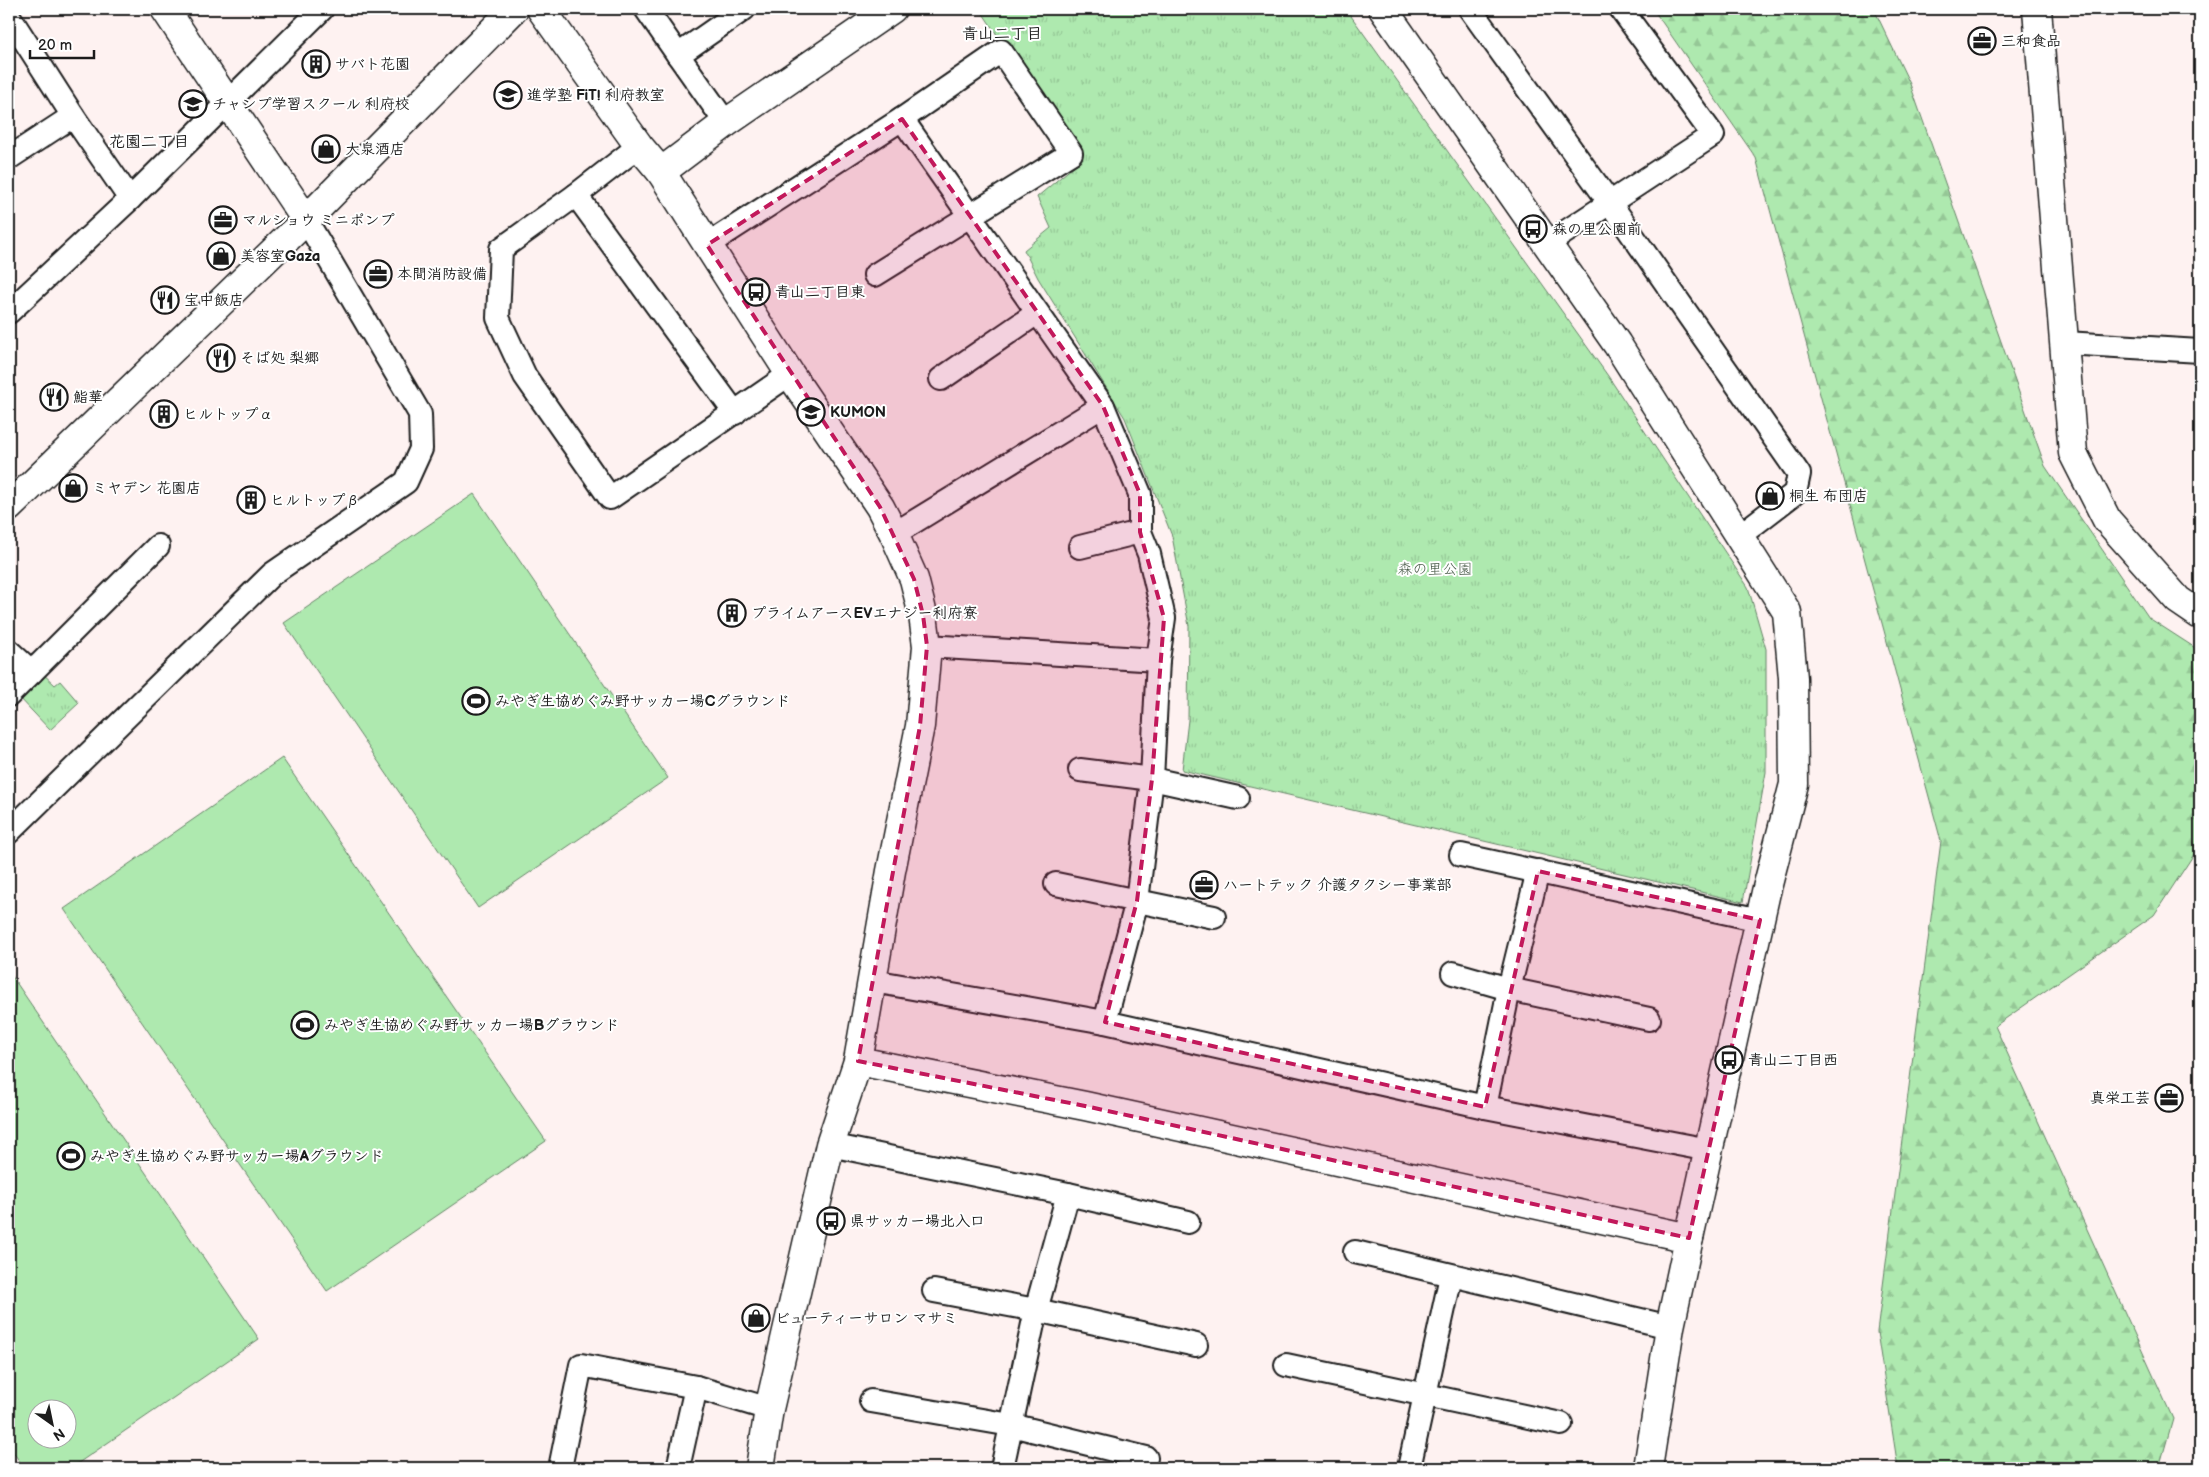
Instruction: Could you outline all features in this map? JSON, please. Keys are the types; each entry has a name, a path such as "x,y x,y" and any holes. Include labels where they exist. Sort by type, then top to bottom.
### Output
{"street":[{"path":"9,832 272,574 406,482 421,449 420,414 306,220 165,9"},
{"path":"9,507 306,220 514,9"},
{"path":"541,9 639,146 661,172 790,374 880,507 914,579 923,615 927,646 920,726 891,871 858,1061 830,1145 770,1409 760,1468"},
{"path":"646,9 726,123"},
{"path":"678,55 744,9"},
{"path":"661,172 726,123 892,9"},
{"path":"1470,9 1610,203 1800,474 1795,493 1739,536"},
{"path":"1547,244 1713,135 1621,9"},
{"path":"2037,9 2073,454 2107,520 2178,600 2200,616"},
{"path":"1388,10 1616,344 1787,612 1793,678 1794,784 1760,920 1670,1327 1648,1468"},
{"path":"9,312 130,200 228,104 310,13"},
{"path":"9,16 130,200"},
{"path":"707,245 902,119 1000,51 1071,153 876,275"},
{"path":"9,158 73,116"},
{"path":"902,119 1036,313 1103,406 1140,494 1140,532 1149,554 1164,618 1158,660 1152,779 1137,901 1105,1022"},
{"path":"639,146 576,196 501,249 498,318 525,376 610,498 790,374"},
{"path":"576,196 735,413"},
{"path":"941,378 1036,313"},
{"path":"2065,343 2200,351"},
{"path":"894,534 1103,406"},
{"path":"1080,547 1140,532"},
{"path":"9,695 158,546"},
{"path":"927,646 1158,660"},
{"path":"9,651 32,672"},
{"path":"1080,770 1152,779 1238,798"},
{"path":"1461,855 1538,870 1760,920"},
{"path":"1484,1107 1509,989 1538,870"},
{"path":"1056,884 1214,917"},
{"path":"1453,973 1509,989 1649,1019"},
{"path":"873,981 1105,1022 1484,1107 1708,1150"},
{"path":"858,1061 1085,1106 1689,1238"},
{"path":"830,1145 1068,1194 1188,1222"},
{"path":"1002,1468 1036,1310 1068,1194"},
{"path":"1355,1252 1670,1327"},
{"path":"1410,1468 1450,1276"},
{"path":"934,1291 1036,1310 1196,1345"},
{"path":"560,1468 581,1365 696,1387 770,1409"},
{"path":"1286,1365 1561,1424"},
{"path":"678,1468 696,1387"},
{"path":"871,1401 1011,1425 1146,1458"}],"highlighted area":[{"path":"902,119 1103,406 1140,494 1140,532 1164,618 1152,779 1137,901 1105,1022 1485,1107 1538,871 1760,920 1689,1238 1085,1106 858,1061 920,726 927,646 923,615 914,579 880,507 707,245"}],"green space":[{"name":"森の里公園","path":"980,9 1346,9 1608,376 1748,587 1766,649 1766,772 1743,902 1182,770 1188,720 1189,626 1172,536 1125,418 1038,278 1024,250 1051,228 1037,197 1080,161"},
{"path":"1653,9 1874,9 1910,84 2045,466 2149,618 2200,651 2200,845 2154,915 1995,1026 2173,1419 2159,1468 1898,1468 1877,1332 1941,841 1756,158"},
{"name":"みやぎ生協めぐみ野サッカー場Cグラウンド","path":"474,494 668,778 478,908 284,623"},
{"path":"41,672 55,685 60,681 79,703 50,730 18,696"},
{"name":"みやぎ生協めぐみ野サッカー場Bグラウンド","path":"282,758 546,1141 327,1291 64,909"},
{"name":"みやぎ生協めぐみ野サッカー場Aグラウンド","path":"9,972 259,1339 71,1468 24,1468 9,1446"}],"place":[{"name":"三和食品","path":"1982,41"},
{"name":"サバト花園","path":"316,64"},
{"name":"進学塾 FiT! 利府教室","path":"508,95"},
{"name":"チャンプ学習スクール 利府校","path":"193,104"},
{"name":"大泉酒店","path":"326,149"},
{"name":"マルショウ ミニポンプ","path":"223,220"},
{"name":"森の里公園前","path":"1533,229"},
{"name":"美容室Gaza","path":"221,256"},
{"name":"本間消防設備","path":"378,274"},
{"name":"青山二丁目東","path":"756,292"},
{"name":"宝中飯店","path":"165,300"},
{"name":"そば処 梨郷","path":"221,358"},
{"name":"鮨華","path":"54,397"},
{"name":"KUMON","path":"811,412"},
{"name":"ヒルトップα","path":"164,414"},
{"name":"ミヤデン 花園店","path":"73,488"},
{"name":"桐生 布団店","path":"1770,496"},
{"name":"ヒルトップβ","path":"251,500"},
{"name":"プライムアースEVエナジー利府寮","path":"732,613"},
{"name":"みやぎ生協めぐみ野サッカー場Cグラウンド","path":"476,701"},
{"name":"ハートテック 介護タクシー事業部","path":"1204,885"},
{"name":"みやぎ生協めぐみ野サッカー場Bグラウンド","path":"305,1025"},
{"name":"青山二丁目西","path":"1729,1060"},
{"name":"真栄工芸","path":"2169,1098"},
{"name":"みやぎ生協めぐみ野サッカー場Aグラウンド","path":"71,1156"},
{"name":"県サッカー場北入口","path":"831,1221"},
{"name":"ビューティーサロン マサミ","path":"756,1318"}],"district":[{"name":"青山二丁目","path":"1002,34"},
{"name":"花園二丁目","path":"149,142"}]}
